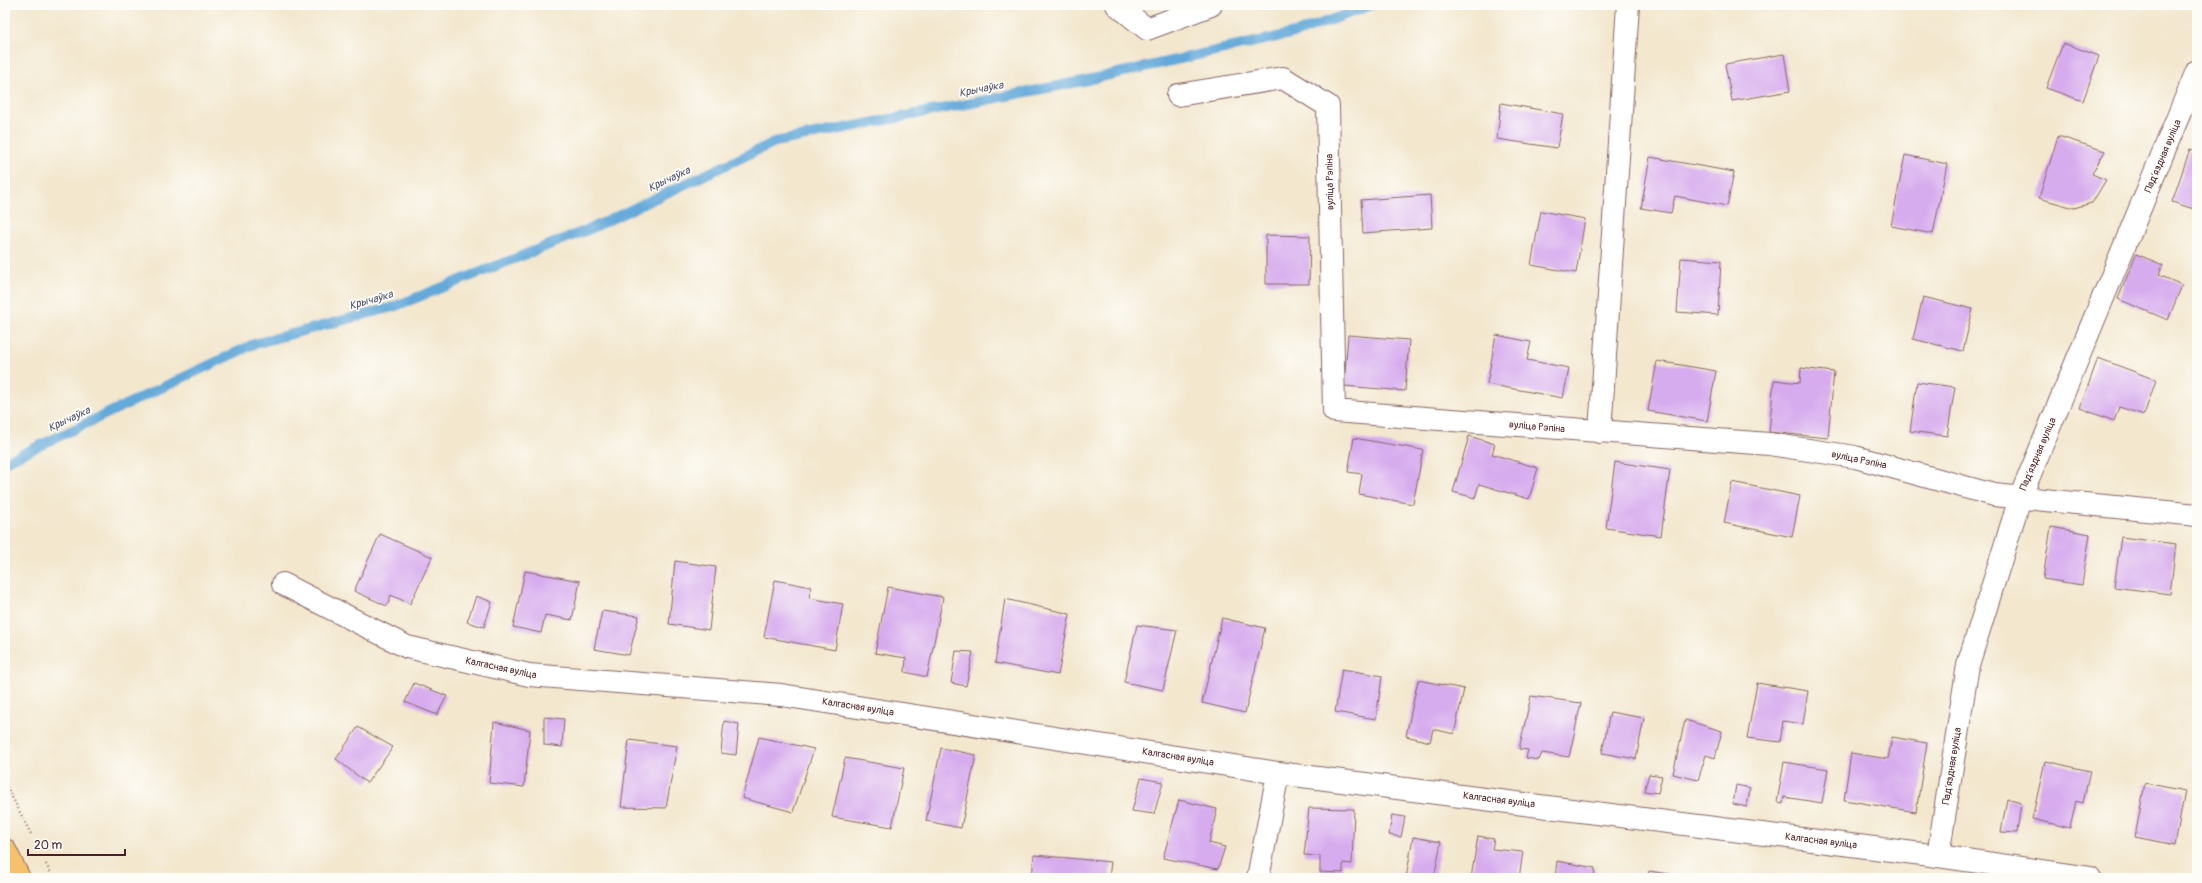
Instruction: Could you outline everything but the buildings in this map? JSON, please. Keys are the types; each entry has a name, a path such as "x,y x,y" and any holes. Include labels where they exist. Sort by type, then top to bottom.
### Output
{"main road":[{"path":"5,850 19,878"}],"street":[{"path":"1117,5 1148,29 1211,5"},
{"path":"1600,432 1628,5"},
{"name":"Падʼяздная вуліца","path":"1938,856 1968,665 2020,498 2197,71"},
{"name":"вуліца Рэпіна","path":"1178,95 1283,78 1328,106 1334,411 1769,444 1855,457 1994,495 2197,515"},
{"name":"Калгасная вуліца","path":"283,584 407,647 529,676 781,695 1278,772 1938,856 2090,878"},
{"path":"1258,878 1278,772"}],"path":[{"path":"5,783 32,837"},
{"path":"42,858 53,878"}],"waterway":[{"name":"Крычаўка","path":"5,462 254,344 393,307 592,228 775,142 1083,81 1299,32 1371,5"}]}
